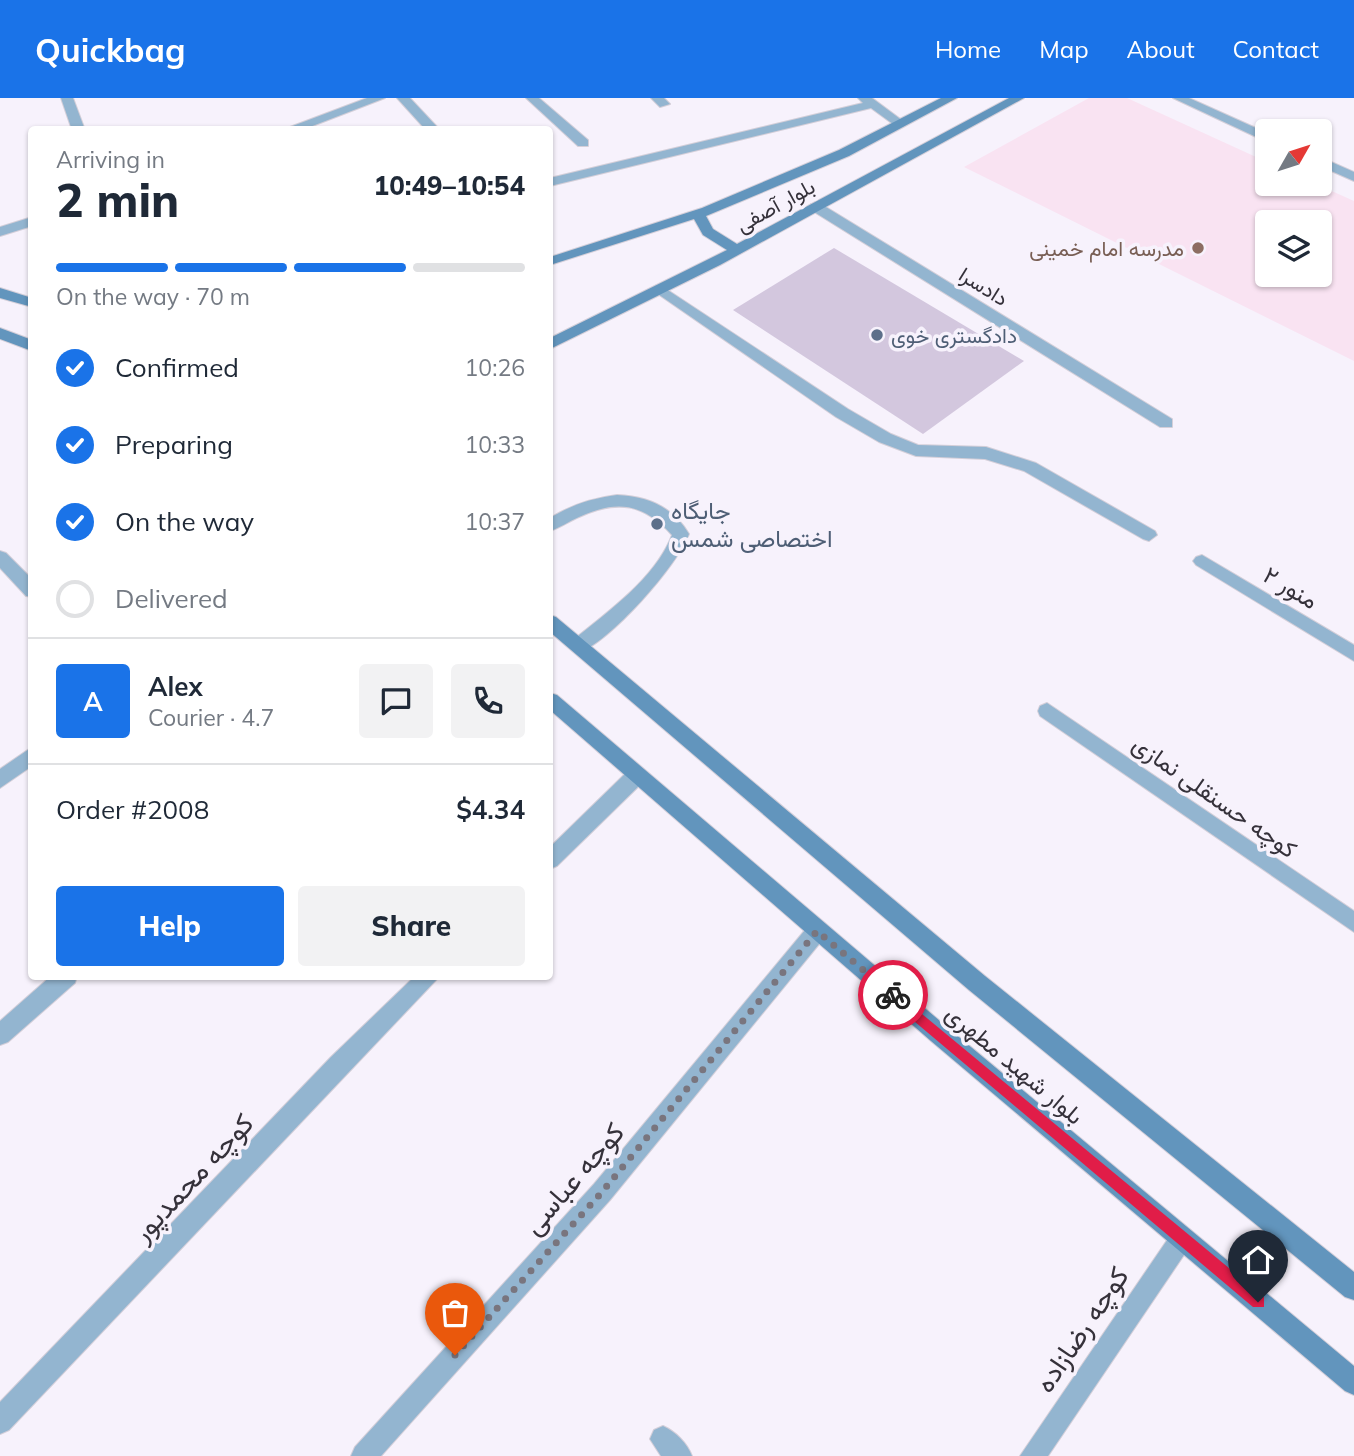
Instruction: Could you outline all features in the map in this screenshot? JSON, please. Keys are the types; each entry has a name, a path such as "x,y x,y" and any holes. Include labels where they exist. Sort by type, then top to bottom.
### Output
{"main road":[{"name":"بلوار آصفی","path":"553,260 698,214 844,153 951,98"},
{"name":"بلوار آصفی","path":"553,342 737,250 1018,98"},
{"path":"698,214 708,232 737,250"},
{"path":"0,293 28,302"},
{"path":"0,333 28,344"},
{"name":"بلوار شهید مطهری","path":"553,625 977,983 1352,1281"},
{"name":"بلوار شهید مطهری","path":"553,703 635,777 1354,1382"}],"street":[{"path":"66,98 77,126"},
{"path":"297,126 353,102 379,98"},
{"path":"403,98 431,126"},
{"path":"531,98 583,143"},
{"path":"1179,98 1255,133"},
{"path":"553,181 868,101 901,124"},
{"path":"1332,167 1354,177"},
{"name":"دادسرا","path":"816,207 1166,423"},
{"path":"0,232 28,222"},
{"path":"660,289 842,413 885,438 916,450 986,453 1030,467 1149,535"},
{"path":"553,523 593,504 628,501 657,510 681,534 678,548 660,569 578,646"},
{"path":"0,557 28,587"},
{"name":"منور ۲","path":"1202,561 1354,654"},
{"name":"کوچه حسنقلی نمازی","path":"1047,711 1354,923"},
{"path":"0,780 28,758"},
{"path":"553,857 635,777"},
{"name":"کوچه عباسی","path":"363,1456 602,1192 817,931"},
{"path":"0,1035 62,980"},
{"name":"کوچه محمدپور","path":"0,1421 339,1065 426,980"},
{"name":"کوچه رضازاده","path":"1033,1456 1182,1238"}],"shaded area":[{"name":"مدرسه امام خمینی","path":"1089,98 1127,98 1255,157 1255,196 1332,196 1332,191 1354,201 1354,361 964,167"}],"building":[{"name":"دادگستری خوی","path":"834,248 1024,361 923,434 733,310"}],"way so far":[{"path":"455,1355 602,1192 817,931 893,995"}],"place":[{"name":"مدرسه امام خمینی","path":"1198,248"},
{"name":"دادگستری خوی","path":"877,335"},
{"name":"جایگاه اختصاصی شمس","path":"657,524"}],"route":[{"path":"893,995 1258,1302"}]}
